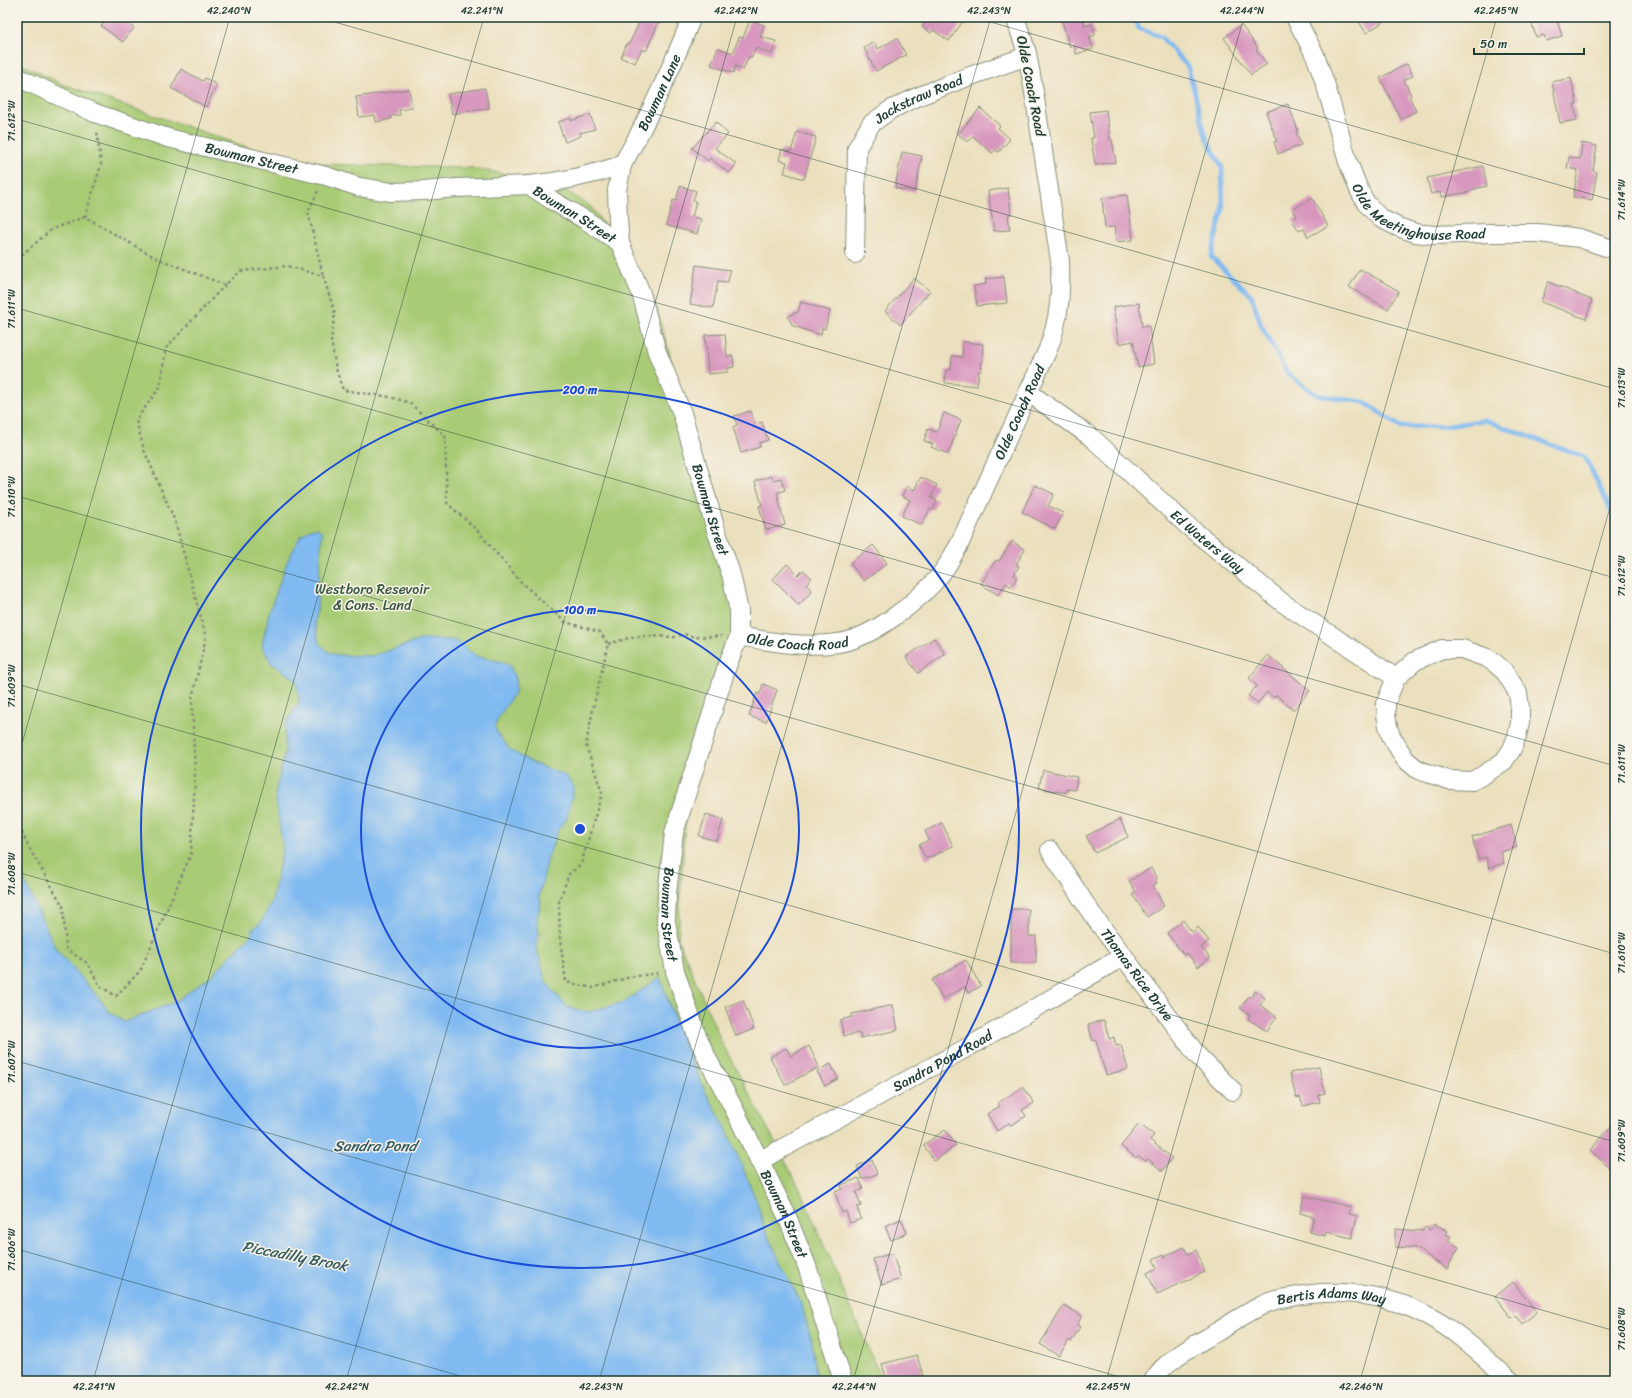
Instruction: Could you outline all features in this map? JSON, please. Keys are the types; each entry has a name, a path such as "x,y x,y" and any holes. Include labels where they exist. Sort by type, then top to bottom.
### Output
{"street":[{"name":"Bowman Lane","path":"620,243 618,190 622,165 638,138 668,78 692,17"},
{"name":"Olde Coach Road","path":"739,636 795,645 816,646 840,643 870,632 921,596 941,574 958,547 1056,330 1061,288 1060,261 1033,86 1027,56 1016,17"},
{"name":"Olde Meetinghouse Road","path":"1295,17 1315,55 1325,83 1348,162 1359,190 1366,203 1380,218 1398,228 1434,236 1495,232 1538,233 1579,238 1615,250"},
{"name":"Jackstraw Road","path":"855,254 857,148 871,124 890,110 917,97 962,78 1027,56"},
{"name":"Bowman Street","path":"17,77 95,113 168,138 326,176 359,187 391,192 529,184 553,201 584,218 620,243 641,293 657,352 682,413 716,530 731,574 739,610 739,636 727,666 674,833 666,922 675,971 697,1036 786,1214 807,1266 843,1381"},
{"path":"529,184 555,182 598,173 622,165"},
{"name":"Ed Waters Way","path":"1028,392 1091,437 1188,526 1283,603 1396,678"},
{"path":"1442,649 1462,649 1487,658 1495,663 1505,672 1518,693 1520,708 1520,723 1517,736 1512,749 1504,761 1485,774 1472,780 1449,780 1418,770 1404,758 1391,736 1388,726 1386,702 1396,678 1415,660 1442,649"},
{"name":"Thomas Rice Drive","path":"1050,850 1092,914 1197,1055 1233,1091"},
{"name":"Sandra Pond Road","path":"759,1161 970,1046 1124,956"},
{"name":"Bertis Adams Way","path":"1153,1381 1156,1375 1177,1356 1237,1319 1268,1302 1303,1294 1339,1292 1375,1296 1402,1304 1431,1317 1463,1339 1510,1381"}],"path":[{"path":"85,217 102,165 95,113"},
{"path":"326,176 308,212 335,313 331,340 336,369 343,390 390,397 410,403 445,436 447,502 476,530 521,582 565,622 600,632 608,644 592,709 586,745 602,793 581,864 569,874 559,902 560,940 566,982 593,988 630,977 675,971"},
{"path":"17,259 52,229 85,217 156,258 225,285"},
{"path":"17,821 28,846 63,906 66,949 88,963 100,986 116,996 140,971 191,854 195,777 192,699 206,637 175,521 144,450 136,420 160,387 166,348 225,285 241,271 287,266 324,276"},
{"path":"608,644 629,638 655,636 676,637 684,634 694,637 739,636"}],"green space":[{"name":"Westboro Resevoir & Cons. Land","path":"17,62 62,84 259,151 318,164 472,168 557,185 590,206 649,289 657,309 741,613 688,772 678,939 721,1041 799,1187 882,1381 17,1381"}],"water":[{"name":"Sandra Pond","path":"317,528 322,532 317,610 314,621 319,643 327,651 337,655 372,656 424,639 453,640 458,642 476,656 503,662 510,666 515,679 516,690 497,720 495,728 498,734 510,750 535,764 565,775 574,787 567,819 559,828 549,854 539,896 541,902 537,918 539,935 536,946 546,982 567,1007 588,1012 624,1002 660,977 677,1026 707,1095 725,1126 757,1202 765,1230 801,1303 812,1342 817,1381 17,1381 17,865 56,949 104,1004 108,1011 124,1022 175,1002 211,976 251,935 252,930 262,921 272,900 283,848 275,795 285,753 285,725 299,702 299,694 295,679 271,663 262,646 269,613 287,562 300,537 310,529"}],"building":[{"path":"108,17 120,17 134,28 123,42 101,26"},
{"path":"642,17 649,17 659,22 646,51 642,49 635,63 621,58 627,43 629,44"},
{"path":"928,17 966,17 949,41 933,30 931,33 922,27"},
{"path":"1075,17 1083,17 1085,26 1092,24 1095,35 1089,37 1093,49 1076,54 1074,46 1070,47 1062,21"},
{"path":"1356,17 1391,17 1366,33"},
{"path":"1530,17 1556,17 1562,36 1546,41 1544,35 1536,37"},
{"path":"750,20 764,25 760,37 776,41 772,54 755,48 752,57 749,56 743,70 736,66 733,73 711,65 718,48 733,53 739,37 743,38"},
{"path":"1241,25 1258,48 1256,50 1267,64 1251,75 1224,38"},
{"path":"897,38 906,55 876,71 864,48 874,42 878,49"},
{"path":"1407,64 1413,76 1404,80 1416,111 1401,119 1380,78"},
{"path":"181,69 203,81 205,78 217,85 206,107 171,88"},
{"path":"1571,78 1577,104 1574,104 1577,120 1560,123 1552,82"},
{"path":"485,88 489,108 452,114 448,94"},
{"path":"409,89 412,108 399,110 400,115 391,116 391,119 376,122 375,115 359,117 356,97"},
{"path":"1288,104 1298,130 1296,131 1301,145 1278,154 1274,142 1277,141 1266,112"},
{"path":"980,108 1000,126 998,128 1010,139 999,152 996,150 992,153 973,136 968,142 958,134"},
{"path":"1106,110 1110,140 1112,140 1116,162 1095,165 1091,138 1094,138 1090,112"},
{"path":"590,114 595,129 580,133 581,136 565,142 558,122 571,118 571,121"},
{"path":"716,122 728,134 715,148 736,164 729,173 710,158 708,161 692,148"},
{"path":"797,132 816,137 804,179 784,173 787,162 779,160 782,149 791,152"},
{"path":"1582,143 1597,146 1593,171 1597,172 1592,200 1573,197 1578,170 1567,168 1569,157 1580,159"},
{"path":"902,152 922,156 915,192 895,188"},
{"path":"1483,166 1487,186 1470,190 1470,192 1441,197 1440,192 1431,194 1427,178"},
{"path":"680,186 696,191 693,201 696,202 692,217 701,219 697,234 666,225 673,200 676,201"},
{"path":"1008,188 1011,214 1008,215 1010,230 994,231 988,191"},
{"path":"1127,195 1133,240 1116,242 1114,227 1105,228 1102,198"},
{"path":"1312,198 1328,226 1308,237 1304,229 1299,231 1292,220 1297,217 1293,209"},
{"path":"696,265 730,270 728,282 718,281 713,308 690,304"},
{"path":"1360,269 1399,291 1388,309 1349,287"},
{"path":"1004,277 1007,303 977,306 974,286 986,284 985,279"},
{"path":"914,278 930,291 900,325 885,311"},
{"path":"1548,282 1592,300 1586,319 1541,302"},
{"path":"801,302 830,311 825,329 822,328 821,335 793,326 788,317 798,312"},
{"path":"1139,303 1142,327 1149,326 1154,364 1138,367 1133,341 1119,344 1113,307"},
{"path":"725,334 727,356 733,356 734,367 728,368 728,372 708,374 705,335"},
{"path":"963,342 983,344 981,371 979,371 977,386 945,383 946,370 951,370 952,356 962,357"},
{"path":"751,411 755,424 762,422 768,440 759,443 760,447 741,453 733,427 737,425 734,416"},
{"path":"944,413 961,420 948,454 931,447 933,444 924,441 928,429 937,432"},
{"path":"772,476 773,480 781,478 785,490 777,493 785,525 766,530 759,506 762,505 755,481"},
{"path":"921,477 937,485 931,498 937,500 933,510 930,509 922,525 902,516 910,500 902,496 907,486 914,490"},
{"path":"1035,485 1054,494 1048,506 1063,513 1055,529 1022,512"},
{"path":"1012,541 1025,550 1016,564 1019,566 1014,575 1017,577 1011,587 1006,583 998,595 981,584 996,560 999,561"},
{"path":"873,545 887,563 864,581 850,563"},
{"path":"787,564 798,575 803,570 812,578 806,584 812,591 799,605 773,579"},
{"path":"934,638 945,654 918,673 906,657"},
{"path":"1268,655 1310,691 1293,710 1276,695 1274,698 1267,692 1258,703 1248,696 1257,686 1249,678"},
{"path":"763,684 777,690 766,722 749,716 757,693 760,694"},
{"path":"1043,770 1077,777 1075,790 1067,789 1066,793 1039,788"},
{"path":"706,814 723,820 717,841 699,836"},
{"path":"1120,819 1128,837 1095,853 1086,836"},
{"path":"942,823 953,846 926,859 919,845 929,840 925,831"},
{"path":"1511,825 1517,847 1501,852 1504,863 1489,868 1486,857 1478,859 1472,837"},
{"path":"1151,868 1157,879 1155,880 1157,883 1153,886 1164,906 1147,917 1132,894 1136,892 1129,881"},
{"path":"1011,909 1029,909 1029,936 1036,936 1036,963 1011,963"},
{"path":"1183,920 1192,932 1198,927 1209,941 1201,947 1210,958 1198,967 1187,953 1184,955 1167,933"},
{"path":"966,960 981,986 968,993 965,987 943,999 932,980"},
{"path":"1255,991 1265,998 1260,1005 1277,1017 1267,1031 1248,1019 1250,1015 1240,1008 1249,996 1251,998"},
{"path":"743,1000 754,1029 736,1036 725,1007"},
{"path":"893,1005 898,1030 861,1038 860,1033 844,1036 840,1020 852,1017 852,1014"},
{"path":"1104,1020 1109,1039 1114,1037 1116,1046 1121,1045 1128,1069 1106,1075 1096,1040 1093,1041 1088,1024"},
{"path":"809,1046 819,1067 785,1085 770,1057 786,1048 791,1056"},
{"path":"831,1064 838,1079 825,1086 817,1071"},
{"path":"1319,1067 1325,1093 1318,1095 1320,1102 1303,1106 1300,1097 1296,1098 1290,1073"},
{"path":"1023,1087 1034,1103 1022,1110 1026,1116 1011,1125 1009,1123 997,1131 987,1114 1000,1106 998,1103"},
{"path":"1615,1123 1615,1173 1590,1150"},
{"path":"1139,1124 1154,1135 1150,1140 1172,1158 1162,1171 1148,1159 1146,1161 1138,1156 1136,1158 1121,1146"},
{"path":"945,1130 956,1145 935,1161 923,1145"},
{"path":"872,1160 877,1174 862,1179 857,1166"},
{"path":"859,1178 863,1189 856,1192 861,1206 857,1207 861,1219 850,1223 846,1211 842,1213 835,1192 842,1189 841,1185"},
{"path":"1304,1196 1351,1207 1349,1214 1357,1216 1352,1238 1326,1232 1325,1236 1310,1232 1314,1217 1300,1213"},
{"path":"901,1219 907,1233 891,1240 885,1226"},
{"path":"1434,1224 1448,1231 1446,1234 1451,1237 1448,1241 1459,1247 1447,1269 1416,1248 1395,1247 1395,1229 1423,1231 1425,1227 1431,1230"},
{"path":"1184,1247 1188,1254 1196,1250 1205,1272 1157,1294 1147,1273 1157,1268 1153,1259 1164,1254 1165,1257"},
{"path":"892,1253 901,1279 882,1285 873,1259"},
{"path":"1513,1282 1537,1312 1522,1324 1515,1315 1512,1318 1495,1297"},
{"path":"1064,1305 1082,1316 1077,1325 1080,1327 1071,1342 1069,1340 1059,1356 1040,1344"},
{"path":"917,1355 923,1376 901,1381 887,1381 882,1364"}],"waterway":[{"path":"1135,17 1138,28 1161,37 1188,67 1206,137 1222,167 1223,209 1211,257 1252,296 1261,325 1288,374 1317,395 1364,402 1401,427 1448,426 1484,420 1585,457 1615,519"}],"water label":[{"name":"Piccadilly Brook","path":"295,1256"}]}
